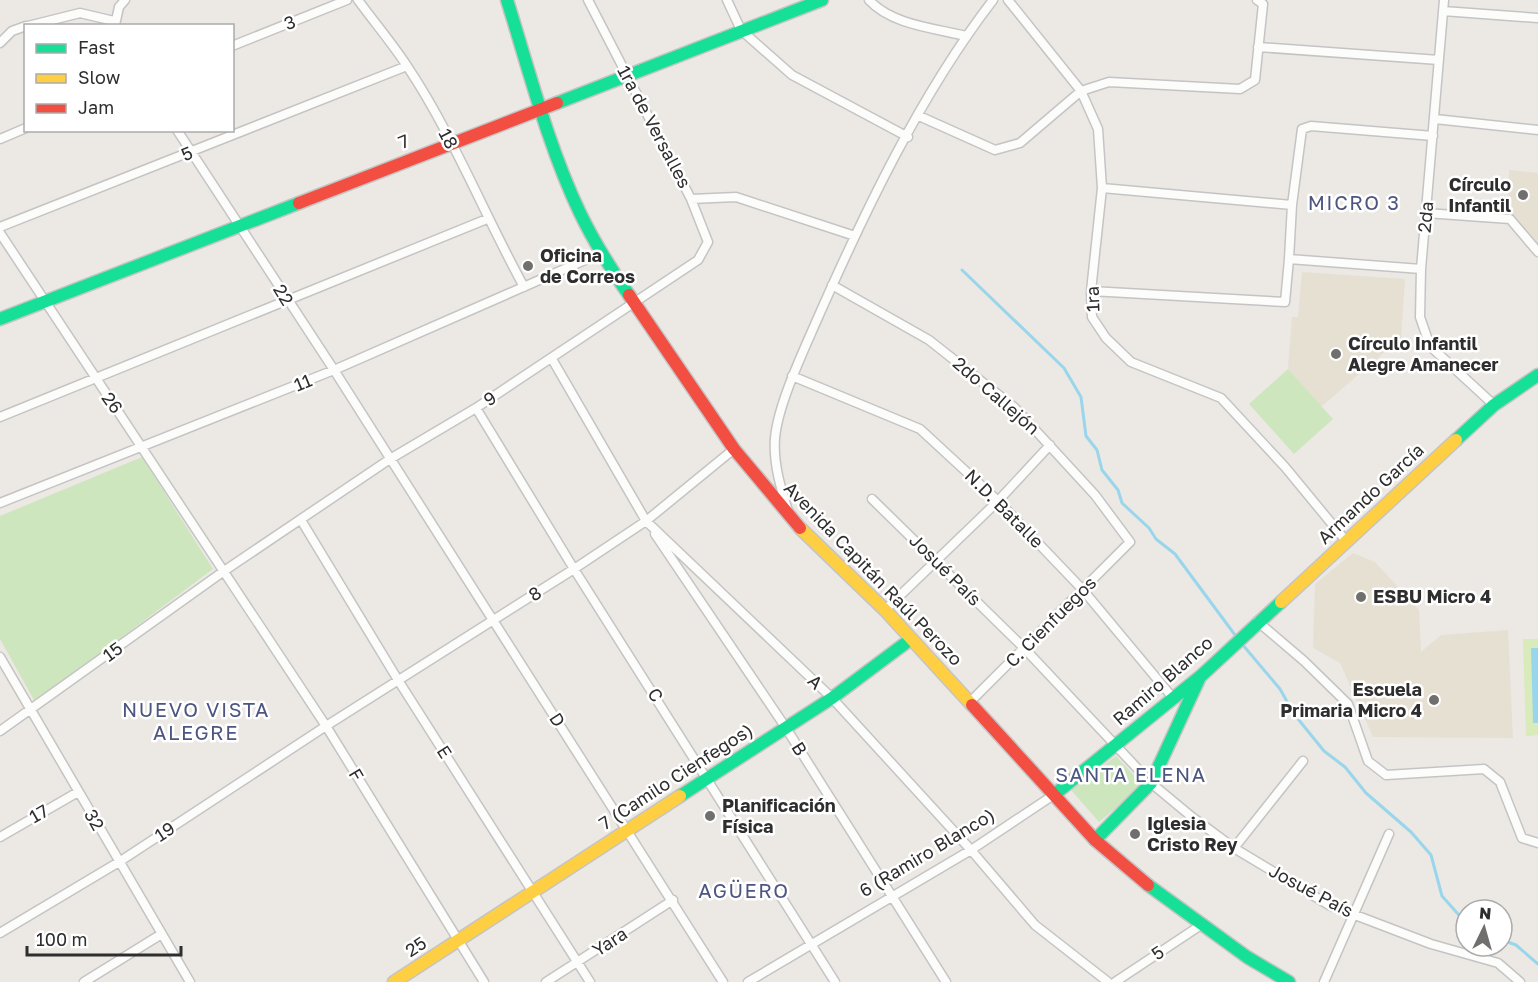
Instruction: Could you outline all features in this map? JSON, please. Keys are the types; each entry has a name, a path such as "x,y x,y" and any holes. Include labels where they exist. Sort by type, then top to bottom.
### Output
{"main road":[{"name":"Avenida Capitán Raúl Perozo","path":"507,0 567,186 601,253 734,449 791,520 885,610 971,701 1095,840 1201,925 1270,974 1289,982"},
{"name":"7","path":"0,319 241,227 540,107 822,0"},
{"name":"Armando García","path":"1233,645 1494,405 1538,375"},
{"name":"7 (Camilo Cienfegos)","path":"458,941 533,890 832,698 911,639"},
{"name":"Ramiro Blanco","path":"1117,745 1202,675 1233,645"},
{"path":"1095,840 1151,783 1202,675"},
{"name":"6 (Ramiro Blanco)","path":"1055,794 1117,745"},
{"name":"25","path":"394,982 458,941"}],"street":[{"path":"35,24 80,13 114,23 119,7 125,0"},
{"name":"3","path":"234,45 347,0"},
{"name":"18","path":"358,0 407,66 451,143 487,219 524,288"},
{"name":"1ra de Versalles","path":"588,0 691,199 736,197 855,236"},
{"path":"727,0 741,30 792,75 908,137"},
{"path":"869,0 877,9 895,18 966,36"},
{"path":"791,520 778,482 775,437 792,376 855,236 919,116 966,36 993,0"},
{"name":"1ra","path":"1008,0 1081,91 1098,129 1102,188 1091,291 1092,317 1106,338 1131,362 1221,398 1285,467 1346,541"},
{"path":"919,116 995,150 1020,143 1081,91 1109,82 1240,89 1255,80 1263,4 1257,0"},
{"name":"2da","path":"1444,0 1421,269 1420,316 1430,346 1494,405"},
{"path":"1443,11 1538,18"},
{"path":"0,43 12,31 24,27"},
{"path":"1258,47 1439,60"},
{"name":"5","path":"0,227 407,66"},
{"path":"1435,119 1538,130"},
{"path":"1091,291 1286,302 1292,205 1302,129 1311,126 1433,136"},
{"path":"0,139 24,130"},
{"name":"22","path":"178,132 390,459"},
{"path":"1102,188 1292,205"},
{"name":"9","path":"225,572 390,459 552,359 698,260 708,242 691,199"},
{"path":"1426,213 1510,219 1538,252"},
{"path":"0,417 487,219"},
{"name":"26","path":"0,233 95,380 143,446 225,572"},
{"name":"11","path":"0,503 334,370 601,253"},
{"path":"1289,259 1421,269"},
{"name":"2do Callejón","path":"832,285 929,340 1015,408 1095,495 1130,542"},
{"name":"A","path":"552,359 646,521 832,698 971,850 1035,925 1108,982"},
{"name":"N.D. Batalle","path":"792,376 920,429 998,501 1083,590 1173,698"},
{"name":"C","path":"476,408 574,569 709,778 835,982"},
{"path":"885,610 998,501 1050,445"},
{"name":"8","path":"326,726 646,521 734,449"},
{"name":"D","path":"390,459 673,900 723,982"},
{"name":"Josué País","path":"872,499 1024,648 1151,783 1234,848 1329,905 1431,944 1497,963 1520,982"},
{"name":"E","path":"301,520 398,680 590,982"},
{"name":"B","path":"646,521 786,728 946,982"},
{"name":"C. Cienfuegos","path":"971,701 1130,542"},
{"name":"15","path":"0,731 225,572"},
{"name":"F","path":"225,572 326,726 484,982"},
{"path":"1257,621 1348,704 1368,761 1386,775 1484,769 1500,782 1522,838 1538,843"},
{"name":"32","path":"0,657 160,935 190,982"},
{"name":"19","path":"0,933 119,862 326,726"},
{"path":"1234,848 1303,761"},
{"name":"17","path":"0,837 78,792"},
{"name":"6 (Ramiro Blanco)","path":"748,982 971,850 1055,794"},
{"path":"1324,982 1389,834"},
{"name":"Yara","path":"546,982 673,900"},
{"name":"5","path":"1114,982 1201,925"},
{"path":"84,982 160,935"}],"shaded area":[{"name":"Círculo Infantil","path":"1509,170 1538,173 1538,252 1508,218"},
{"name":"Círculo Infantil Alegre Amanecer","path":"1302,272 1405,279 1401,338 1321,407 1288,369 1292,317 1298,317"},
{"name":"Escuela Primaria Micro 4","path":"1353,553 1375,562 1419,610 1421,652 1441,635 1508,630 1513,738 1373,737 1340,663 1313,648 1315,584"}],"green space":[{"path":"1288,369 1333,419 1294,454 1249,404"},
{"path":"142,457 213,569 35,702 0,639 0,516"},
{"path":"1523,639 1538,639 1538,735 1526,736"},
{"path":"1116,756 1143,785 1099,822 1071,790"}],"water":[{"path":"1531,648 1538,648 1538,723 1533,723"}],"waterway":[{"path":"962,270 1064,368 1081,397 1086,436 1097,450 1102,470 1118,490 1122,503 1149,528 1156,539 1175,554 1238,639"},
{"path":"1242,644 1280,689 1294,714 1324,751 1345,767 1366,793 1411,832 1431,855 1442,896 1454,910"},
{"path":"1514,944 1538,964"}],"traffic: fast":[{"path":"507,0 558,161 591,234 629,295"},
{"path":"557,103 822,0"},
{"path":"0,319 299,203"},
{"path":"1456,440 1494,405 1538,375"},
{"path":"1055,794 1202,675 1281,602"},
{"path":"680,796 832,698 911,639"},
{"path":"1095,840 1151,783 1200,677"},
{"path":"1148,885 1247,957 1289,982"}],"traffic: slow":[{"path":"1281,602 1456,440"},
{"path":"800,528 885,610 972,705"},
{"path":"394,982 680,796"}],"traffic: jam":[{"path":"299,203 557,103"},
{"path":"629,295 734,449 800,528"},
{"path":"972,705 1095,840 1148,885"}],"place":[{"name":"Círculo Infantil","path":"1523,195"},
{"name":"Oficina de Correos","path":"528,266"},
{"name":"Círculo Infantil Alegre Amanecer","path":"1336,354"},
{"name":"ESBU Micro 4","path":"1361,597"},
{"name":"Escuela Primaria Micro 4","path":"1434,700"},
{"name":"Planificación Física","path":"710,816"},
{"name":"Iglesia Cristo Rey","path":"1135,834"}],"district":[{"name":"MICRO 3","path":"1354,203"},
{"name":"NUEVO VISTA ALEGRE","path":"196,722"},
{"name":"SANTA ELENA","path":"1131,775"},
{"name":"AGÜERO","path":"744,891"}]}
